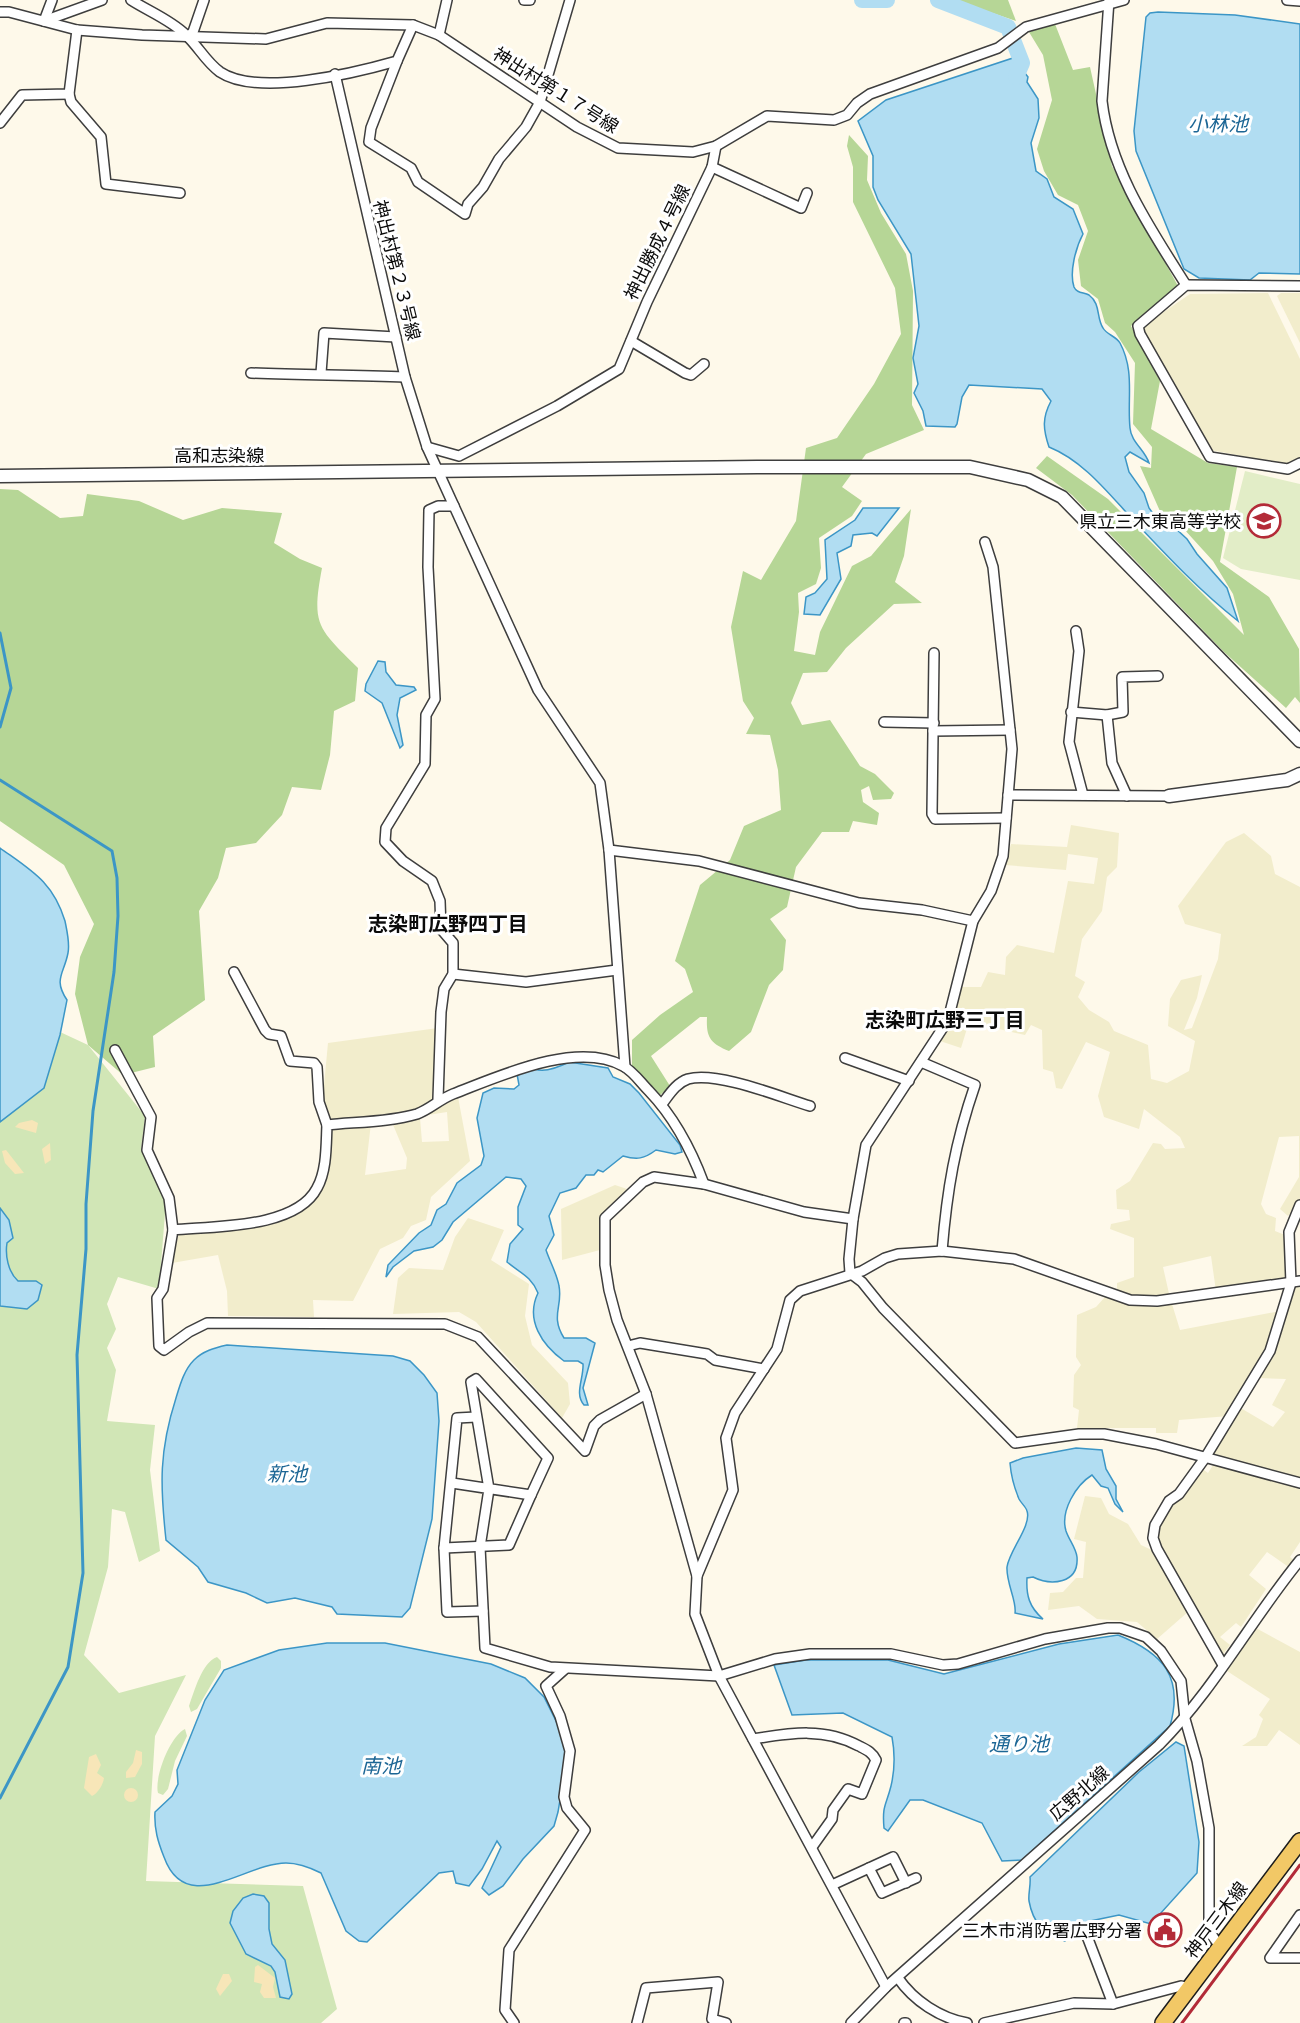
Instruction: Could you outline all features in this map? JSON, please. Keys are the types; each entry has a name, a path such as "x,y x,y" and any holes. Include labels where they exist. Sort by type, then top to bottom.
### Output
{"main road":[{"name":"神戸三木線","path":"1163,2023 1300,1841"}],"street":[{"path":"44,21 52,0"},
{"path":"44,21 102,0"},
{"path":"131,0 188,37 220,72 233,78 261,84 286,84 397,62"},
{"path":"188,37 199,20 204,0"},
{"path":"439,35 447,0"},
{"path":"524,0 530,0"},
{"path":"413,25 371,128 369,142 411,168 418,182 465,214 468,204 483,187 503,154 526,127 540,102 570,0"},
{"name":"神出村第１７号線","path":"0,12 77,30 188,37 266,39 327,23 413,25 439,35 577,127 618,148 693,152 716,146 767,116 834,120 847,115 870,94 998,48 1026,27 1109,2 1124,0"},
{"path":"1290,0 1300,2"},
{"path":"1109,2 1102,101 1104,117 1118,167 1149,226 1186,285"},
{"path":"77,30 69,94 71,102 101,137 106,184 180,193"},
{"name":"神出村第２３号線","path":"335,74 405,377 427,447 538,690 600,783 609,850 625,1067"},
{"path":"0,123 22,94 69,94"},
{"name":"神出勝成４号線","path":"427,447 459,456 620,369 712,167 716,146"},
{"path":"712,167 801,208 807,193"},
{"path":"1300,286 1186,285 1138,326 1140,334 1210,457 1288,469 1300,463"},
{"path":"321,373 324,333 396,337"},
{"path":"631,341 691,375 704,364"},
{"path":"251,373 305,375 321,373 405,377"},
{"name":"高和志染線","path":"0,476 439,470 970,467 1028,480 1062,497 1300,741"},
{"path":"438,1100 441,1012 444,989 453,974 453,943 441,929 440,901 432,881 403,861 385,842 386,828 425,764 426,716 435,699 428,567 429,510 438,506 454,506"},
{"path":"985,542 993,567 1012,749 1000,866 991,891 973,921 948,1020 866,1145 853,1219 850,1273 862,1282 883,1308 1015,1443 1079,1434 1104,1434 1156,1444 1300,1483"},
{"path":"1076,631 1079,651 1069,742 1083,795"},
{"path":"934,653 932,814 935,819 1006,818"},
{"path":"1071,712 1107,715 1123,712 1122,677 1158,676"},
{"path":"1107,715 1112,763 1126,796"},
{"path":"884,722 934,727 1010,730"},
{"path":"1008,795 1169,796 1287,780 1300,774"},
{"path":"609,850 699,861 859,903 922,910 973,921"},
{"path":"453,974 526,982 617,970"},
{"path":"172,1230 253,1223 274,1218 303,1204 317,1188 323,1173 327,1125 319,1102 317,1066 314,1063 290,1061 281,1036 269,1034 265,1030 234,972"},
{"path":"115,1050 151,1117 147,1150 169,1198 172,1230 163,1289 157,1298 159,1346 164,1350 189,1332 207,1323 445,1324 478,1337 585,1451 594,1426 600,1420 646,1394"},
{"path":"327,1125 419,1114 438,1100 541,1062 593,1058 611,1060 625,1067 662,1104 682,1133 704,1184"},
{"path":"845,1058 909,1081"},
{"path":"921,1062 975,1085 958,1136 946,1206 942,1251"},
{"path":"662,1104 677,1085 689,1079 717,1079 810,1106"},
{"path":"853,1219 804,1212 704,1184 654,1177 643,1182 605,1218 605,1265 609,1290 646,1394 697,1576 695,1614 719,1676 886,1987"},
{"path":"1223,1665 1153,1538 1155,1525 1169,1501 1179,1494 1205,1458 1270,1351 1296,1282 1289,1232 1300,1205"},
{"path":"697,1576 733,1490 726,1438 735,1413 777,1349 790,1300 800,1291 862,1271 885,1258 898,1254 942,1251 1014,1259 1130,1300 1158,1301 1296,1282"},
{"path":"628,1346 640,1342 707,1354 716,1360 764,1369"},
{"path":"444,1548 480,1547 509,1545 548,1458 476,1379 471,1382 489,1489 480,1547 485,1648 550,1667 565,1669 719,1676 775,1659 810,1654 891,1654 943,1665 958,1664 1077,1632 1120,1628 1146,1637 1174,1668 1181,1681 1185,1719 1197,1761 1209,1828 1209,1931 1222,1945"},
{"path":"476,1417 457,1418 444,1548 447,1612 483,1611"},
{"path":"452,1483 531,1495"},
{"name":"広野北線","path":"851,2023 886,1987 1159,1745 1185,1719 1264,1605 1300,1560"},
{"path":"514,2023 505,2010 508,1950 585,1830 567,1808 564,1797 570,1751 560,1716 546,1686 565,1669"},
{"path":"753,1739 786,1734 824,1733 841,1736 873,1753 876,1760 862,1794 848,1789 832,1810 832,1819 812,1847"},
{"path":"832,1885 893,1857 906,1882"},
{"path":"869,1868 882,1893 916,1878"},
{"path":"1300,1915 1270,1958 1300,1958"},
{"path":"1086,1930 1113,2004"},
{"path":"898,1978 909,1993 931,2009 967,2023"},
{"path":"637,2023 646,1988 718,1982 712,2019 726,2023"},
{"path":"984,2023 1074,2003 1113,2004 1182,1986 1190,1988"},
{"path":"861,2012 866,2023"}],"shaded area":[{"path":"1268,293 1300,359 1300,459 1289,465 1211,450 1142,327 1190,294"},
{"path":"1281,293 1300,293 1300,343 1277,296"},
{"path":"1071,825 1119,833 1117,867 1107,877 1102,911 1082,939 1075,976 1085,982 1078,997 1089,1010 1109,1022 1114,1031 1148,1045 1151,1079 1167,1083 1189,1071 1195,1041 1168,1026 1170,999 1181,980 1202,975 1197,998 1184,1030 1192,1028 1218,959 1221,934 1185,924 1178,906 1226,842 1244,833 1271,856 1275,874 1300,887 1300,1202 1288,1216 1280,1209 1299,1177 1299,1136 1279,1137 1261,1204 1266,1214 1276,1218 1275,1231 1285,1235 1288,1280 1216,1291 1211,1256 1163,1267 1170,1298 1137,1298 1117,1293 1117,1283 1134,1277 1134,1238 1110,1229 1111,1224 1130,1220 1129,1210 1117,1209 1116,1190 1130,1181 1153,1143 1161,1144 1165,1149 1185,1148 1180,1137 1144,1109 1139,1129 1104,1117 1098,1096 1110,1052 1086,1042 1062,1089 1056,1088 1053,1072 1043,1069 1042,1030 1031,1025 1025,1035 969,1022 961,1048 940,1041 955,1010 961,987 981,987 988,972 1005,975 1006,957 1017,945 1054,953 1068,881 1094,884 1098,858 1068,854 1066,870 1005,865 1011,844 1067,847"},
{"path":"438,1028 433,1099 417,1111 329,1120 323,1096 328,1043"},
{"path":"458,1097 470,1161 431,1197 426,1220 411,1226 403,1238 380,1249 353,1301 313,1300 314,1317 228,1316 227,1291 218,1255 172,1263 179,1233 245,1229 275,1223 306,1209 325,1182 332,1128 371,1123 365,1175 406,1169 407,1158 391,1120 420,1118 422,1142 449,1141 447,1112 428,1115 426,1113"},
{"path":"615,1185 627,1189 599,1219 600,1250 562,1260 561,1209"},
{"path":"468,1218 504,1230 491,1260 529,1284 525,1316 532,1345 568,1383 570,1404 562,1418 476,1322 459,1312 393,1314 398,1278 409,1268 443,1270 455,1237"},
{"path":"1300,1286 1300,1479 1207,1457 1239,1407 1273,1427 1285,1412 1272,1405 1286,1379 1259,1378 1292,1287"},
{"path":"1105,1297 1136,1303 1172,1304 1180,1330 1280,1311 1268,1351 1229,1416 1179,1420 1177,1433 1156,1433 1156,1428 1077,1428 1079,1410 1073,1407 1074,1375 1081,1365 1076,1357 1077,1315 1096,1307"},
{"path":"1215,1462 1300,1486 1300,1542 1290,1557 1295,1561 1290,1568 1267,1552 1249,1575 1266,1589 1241,1627 1236,1623 1220,1637 1230,1645 1215,1665 1212,1649 1156,1539 1160,1523 1171,1502 1201,1468 1208,1473"},
{"path":"1085,1496 1101,1498 1109,1514 1128,1524 1141,1545 1156,1552 1189,1611 1157,1639 1137,1622 1097,1619 1079,1606 1048,1610 1050,1593 1063,1592 1076,1578 1083,1578 1086,1542 1074,1539"},
{"path":"1254,1627 1300,1652 1300,1745 1279,1730 1267,1746 1242,1746 1256,1737 1263,1719 1259,1715 1270,1699 1227,1671"}],"green space":[{"path":"954,0 1008,0 1016,21"},
{"path":"1055,24 1073,70 1090,67 1112,166 1178,286 1131,326 1160,381 1151,429 1208,463 1237,467 1220,562 1269,597 1299,649 1300,703 1295,697 1286,708 1224,652 1072,495 1036,468 1047,456 1108,499 1244,635 1233,594 1213,561 1183,528 1163,518 1140,466 1151,468 1152,447 1133,424 1135,363 1115,332 1105,323 1098,299 1081,286 1078,260 1088,231 1078,205 1058,195 1044,171 1037,149 1052,100 1043,55 1029,32"},
{"path":"849,135 868,156 867,180 881,213 906,254 913,291 912,405 924,430 866,454 842,487 862,501 852,516 819,538 821,568 816,584 798,593 799,612 794,651 815,655 820,632 852,566 871,556 911,509 904,556 895,582 922,603 894,604 846,648 827,672 803,673 791,703 802,725 830,720 860,766 875,774 894,793 891,799 873,800 869,786 861,790 863,802 879,813 877,825 853,821 849,832 822,832 796,867 787,907 770,919 786,940 783,970 769,985 751,1032 729,1051 713,1042 707,1030 707,1017 700,1017 651,1056 670,1086 658,1097 632,1071 632,1040 660,1015 693,992 685,969 675,961 700,885 730,860 744,826 781,810 778,770 770,735 746,734 754,718 743,701 731,627 743,571 761,580 796,521 806,448 837,438 874,384 901,334 895,288 853,202 853,167 847,146"},
{"name":"県立三木東高等学校","path":"1245,471 1300,484 1300,580 1241,569 1223,558"},
{"path":"0,489 18,490 60,518 83,516 87,494 139,501 183,520 222,508 282,513 274,543 300,559 322,568 317,602 321,625 334,644 358,668 355,701 334,711 330,755 321,790 292,787 282,815 256,843 226,848 218,878 199,911 205,1000 153,1036 155,1067 123,1075 88,1045 75,994 80,957 94,924 64,865 0,821"},
{"path":"0,1004 88,1045 145,1116 141,1149 166,1201 159,1289 118,1277 107,1304 116,1329 107,1348 116,1370 107,1421 155,1425 150,1470 160,1551 139,1562 125,1512 112,1509 108,1567 84,1655 119,1693 186,1675 155,1736 146,1881 303,1886 337,2009 321,2023 0,2023"},
{"path":"217,1657 221,1661 221,1668 197,1709 191,1712 189,1706 199,1678 207,1665"},
{"path":"185,1729 187,1736 175,1761 168,1789 163,1795 158,1793 157,1786 164,1758 179,1733"}],"sand":[{"path":"32,1120 38,1123 36,1133 15,1127 19,1123"},
{"path":"50,1143 51,1160 45,1164 42,1149"},
{"path":"6,1150 24,1173 15,1174 5,1163 2,1151"},
{"path":"136,1750 142,1752 142,1764 135,1777 126,1778 126,1772 133,1763"},
{"path":"96,1754 101,1765 97,1773 104,1778 100,1788 92,1796 84,1788 89,1757"},
{"path":"131,1788 136,1790 138,1795 136,1800 131,1802 126,1800 124,1795 126,1790"},
{"path":"258,1965 275,1978 273,1987 276,1998 264,1998 260,1992 262,1984 254,1982 255,1967"},
{"path":"223,1974 229,1974 232,1981 220,1996 216,1989"}],"water":[{"name":"小林池","path":"1150,13 1235,15 1300,24 1300,274 1259,273 1250,280 1199,278 1184,269 1136,151 1134,131 1146,17"},
{"path":"1013,58 1028,77 1027,82 1038,99 1039,118 1031,143 1036,171 1047,179 1054,197 1073,209 1083,234 1074,260 1072,274 1074,287 1093,299 1103,328 1120,343 1125,353 1129,374 1131,433 1149,463 1130,452 1125,457 1129,472 1144,493 1149,508 1160,523 1175,528 1187,539 1227,588 1238,621 1186,574 1086,471 1049,447 1044,424 1051,401 1042,389 969,385 962,397 955,427 926,426 923,411 914,393 918,384 913,358 919,326 911,254 878,200 873,187 873,156 858,121 886,100"},
{"path":"863,508 899,508 877,536 872,533 853,535 851,546 837,553 841,579 820,615 804,614 806,597 815,593 827,579 825,540 855,520"},
{"path":"378,661 385,662 386,672 396,685 414,687 416,690 400,698 397,715 403,745 400,748 382,703 365,691 366,684"},
{"path":"0,848 48,887 65,921 69,945 60,981 67,1000 60,1035 44,1088 0,1122"},
{"path":"569,1062 608,1068 613,1077 630,1084 680,1145 682,1152 675,1154 656,1150 640,1158 623,1156 603,1172 598,1170 594,1175 586,1175 576,1188 560,1193 549,1216 554,1235 546,1250 559,1286 560,1299 557,1317 560,1330 564,1338 586,1338 595,1343 583,1388 588,1405 584,1405 580,1396 583,1364 578,1361 564,1361 543,1340 533,1313 538,1293 529,1279 507,1262 510,1244 523,1229 518,1225 518,1207 526,1186 521,1179 506,1177 453,1222 442,1240 433,1247 414,1251 393,1267 386,1277 388,1265 419,1233 431,1225 437,1210 446,1204 457,1183 481,1165 484,1156 477,1118 483,1093 494,1088 514,1089 519,1085 517,1074 535,1069 552,1069"},
{"path":"0,1208 9,1220 13,1238 7,1243 6,1248 12,1273 18,1281 36,1281 42,1285 38,1300 27,1309 0,1306"},
{"name":"新池","path":"227,1345 393,1356 410,1361 437,1393 439,1421 432,1519 410,1608 402,1617 337,1614 332,1607 295,1598 267,1603 246,1593 208,1582 198,1567 166,1540 162,1468 166,1435 179,1388 194,1360 209,1350"},
{"path":"1076,1448 1102,1450 1106,1469 1116,1486 1116,1499 1123,1512 1115,1504 1108,1488 1101,1486 1092,1475 1086,1479 1075,1492 1065,1515 1066,1531 1077,1557 1074,1573 1069,1578 1055,1582 1033,1577 1027,1578 1029,1600 1034,1610 1043,1619 1015,1613 1007,1567 1028,1517 1016,1490 1010,1463 1023,1458"},
{"name":"通り池","path":"1118,1635 1147,1650 1166,1669 1172,1680 1174,1694 1174,1709 1170,1726 1022,1860 1002,1861 982,1823 923,1800 910,1800 888,1831 884,1828 884,1810 894,1767 892,1737 843,1713 792,1715 774,1665 806,1660 888,1660 944,1674 1059,1644"},
{"name":"南池","path":"327,1643 385,1643 491,1664 525,1678 544,1697 560,1729 567,1758 554,1826 523,1859 503,1886 489,1895 482,1888 501,1847 497,1841 482,1869 469,1886 456,1883 453,1871 439,1873 367,1942 359,1941 346,1931 321,1873 304,1866 286,1863 270,1865 218,1883 201,1886 187,1884 174,1875 164,1857 156,1830 155,1812 172,1796 178,1784 177,1770 205,1700 224,1670 279,1650"},
{"path":"1176,1742 1184,1746 1199,1842 1197,1873 1151,1924 1119,1915 1076,1924 1065,1941 1045,1932 1033,1916 1031,1909 1030,1877 1139,1772"},
{"path":"253,1894 264,1896 269,1903 269,1929 272,1944 285,1960 292,1994 289,1999 280,1997 275,1972 271,1966 246,1954 230,1923 233,1911 243,1898"}],"waterway":[{"path":"862,0 887,0"},
{"path":"938,0 1008,27 1022,63 1016,77"},
{"path":"0,633 11,688 0,727"},
{"path":"0,780 112,851 117,878 118,916 114,972 93,1111 86,1204 86,1249 77,1355 83,1573 68,1667 0,1798"}],"railway":[{"path":"1182,2023 1300,1865"}],"place":[{"name":"県立三木東高等学校","path":"1264,521"},
{"name":"三木市消防署広野分署","path":"1165,1930"}],"district":[{"name":"志染町広野四丁目","path":"448,924"},
{"name":"志染町広野三丁目","path":"945,1020"}]}
